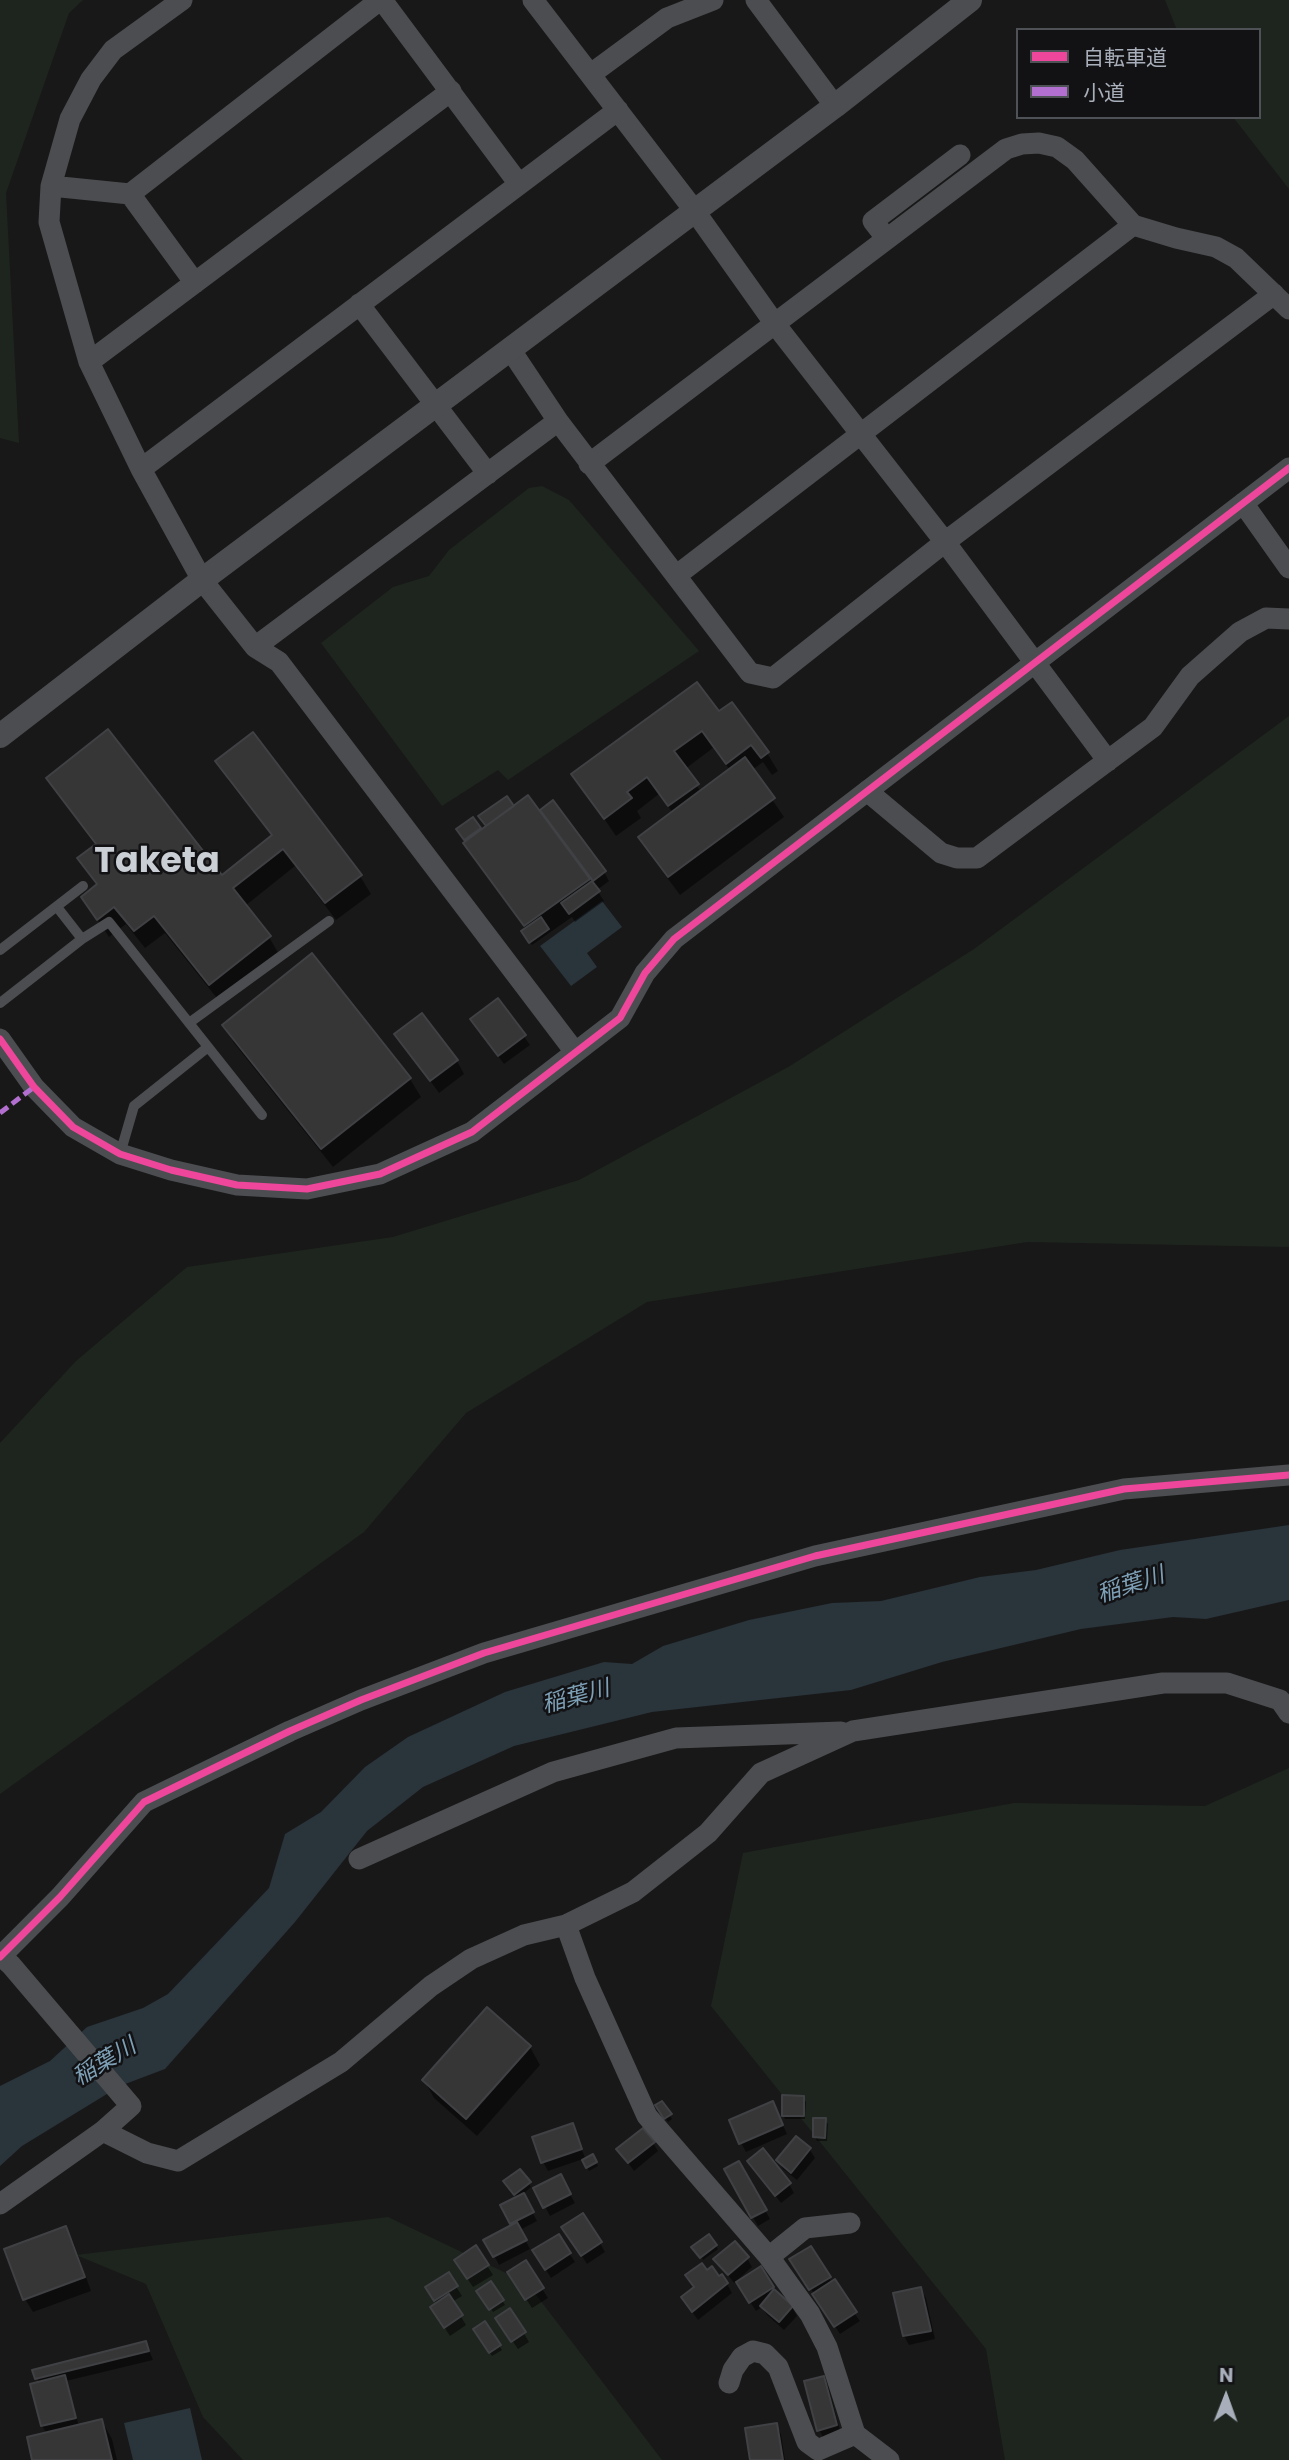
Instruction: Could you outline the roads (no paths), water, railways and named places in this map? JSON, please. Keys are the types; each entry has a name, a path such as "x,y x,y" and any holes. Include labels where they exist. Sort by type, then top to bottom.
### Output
{"street":[{"path":"181,0 114,50 91,79 70,119 51,186 50,222 89,362 141,469 202,580 255,647 279,662 575,1052"},
{"path":"51,186 130,194 381,0 519,184"},
{"path":"533,0 694,210 775,324 946,542 1108,761"},
{"path":"591,74 667,18 713,0"},
{"path":"756,0 835,106"},
{"path":"0,736 202,580 835,106 970,0"},
{"path":"89,362 451,92"},
{"path":"141,469 618,110"},
{"path":"510,349 589,464 750,673 773,678 946,542 1284,302 1236,258 1216,247 1133,225 1075,160 1057,147 1039,143 1022,144 1006,149 589,464"},
{"path":"887,239 873,221 960,155"},
{"path":"130,194 195,283"},
{"path":"677,575 1133,225"},
{"path":"359,304 488,474"},
{"path":"255,647 558,421"},
{"path":"0,1039 34,1087 73,1127 120,1154 171,1170 237,1185 307,1189 380,1174 472,1132 620,1018 645,973 674,939 1289,468"},
{"path":"1243,503 1289,568"},
{"path":"867,790 942,852 957,858 977,859 1153,727 1190,676 1240,632 1266,618 1289,619"},
{"path":"0,2204 103,2131 131,2106 4,1959 144,1802 290,1731 361,1700 484,1653 815,1556 1124,1489 1289,1475"},
{"path":"359,1859 553,1772 677,1738 853,1731 1163,1683 1227,1683 1280,1700 1289,1713"},
{"path":"103,2131 147,2153 178,2161 341,2062 431,1986 471,1959 524,1935 566,1925 634,1892 708,1833 761,1773 853,1731"},
{"path":"566,1925 590,1990 647,2116 769,2257 810,2314 827,2347 855,2434 889,2460"},
{"path":"769,2257 805,2228 850,2222"},
{"path":"729,2383 733,2370 742,2357 753,2351 765,2354 778,2367 807,2442 818,2450 855,2434"}],"lane":[{"path":"0,950 83,886"},
{"path":"57,907 82,939"},
{"path":"189,1023 328,921"},
{"path":"0,1003 82,939 109,922 262,1115"},
{"path":"120,1154 134,1106 208,1047"}],"water":[{"path":"602,901 622,927 587,953 597,967 571,986 540,946"},
{"name":"稲葉川","path":"1289,1525 1289,1600 1206,1619 1173,1617 1081,1629 942,1662 851,1690 652,1712 514,1746 423,1787 367,1831 295,1922 165,2069 120,2086 22,2146 0,2166 0,2086 50,2061 87,2027 143,2008 168,1994 269,1888 285,1834 321,1812 365,1767 408,1737 505,1692 604,1662 632,1664 663,1646 749,1620 832,1603 881,1601 980,1577 1036,1570 1120,1550"},
{"path":"190,2408 202,2460 133,2460 124,2423"}],"district":[{"name":"Taketa","path":"157,863"}]}
